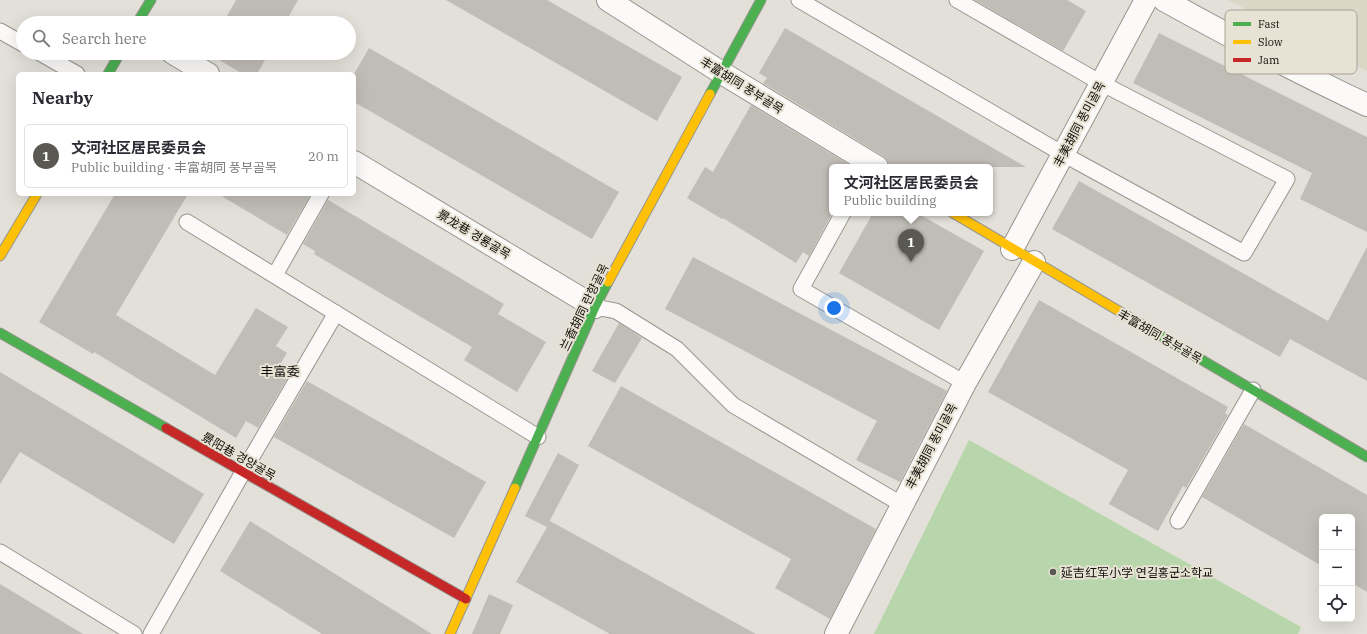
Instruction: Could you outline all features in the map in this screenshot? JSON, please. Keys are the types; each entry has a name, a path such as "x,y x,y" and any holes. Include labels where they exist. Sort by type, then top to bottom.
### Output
{"street":[{"path":"141,16 151,0"},
{"name":"丰富胡同 풍부골목","path":"608,0 869,164"},
{"name":"兰香胡同 란향골목","path":"450,634 595,307 761,0"},
{"name":"丰美胡同 풍미골목","path":"1012,249 1146,0"},
{"path":"1164,0 1225,33"},
{"path":"109,72 116,60"},
{"path":"185,60 205,72"},
{"path":"1302,74 1367,105"},
{"name":"景龙巷 경룡골목","path":"356,163 595,307"},
{"path":"0,256 36,196"},
{"name":"丰富胡同 풍부골목","path":"958,216 1367,458"},
{"name":"丰美胡同 풍미골목","path":"836,634 901,504 965,382 1034,262"},
{"name":"景阳巷 경양골목","path":"0,333 466,599"}],"lane":[{"path":"799,0 1063,154 1244,253 1288,179 1102,83 957,0"},
{"path":"0,31 16,40"},
{"path":"52,60 73,72"},
{"path":"275,276 320,196"},
{"path":"841,216 801,288 965,382"},
{"path":"187,222 538,437"},
{"path":"595,307 616,311 677,349 733,405 901,504"},
{"path":"151,634 336,313"},
{"path":"1178,521 1253,390"},
{"path":"0,552 134,634"}],"shaded area":[{"path":"1228,0 1367,0 1367,71 1357,66 1357,10 1248,10"}],"green space":[{"name":"延吉红军小学 연길홍군소학교","path":"969,440 1301,627 1298,634 874,634"}],"building":[{"path":"236,0 298,0 289,16 227,16"},
{"path":"446,0 547,0 682,77 657,121"},
{"path":"975,0 1067,0 1086,11 1063,51"},
{"path":"785,28 1026,167 993,167 993,164 888,164 888,161 883,156 763,83 767,78 759,73"},
{"path":"1159,33 1225,66 1225,74 1241,74 1367,137 1367,232 1300,199 1312,173 1133,83"},
{"path":"369,48 619,192 592,239 356,103 355,72"},
{"path":"219,60 265,60 258,72 240,72"},
{"path":"751,105 848,164 829,164 829,216 831,216 809,256 803,252 796,263 723,218 722,219 687,198 705,167 713,172"},
{"path":"1079,181 1328,321 1367,247 1367,381 1290,339 1280,357 1052,229"},
{"path":"114,196 187,196 116,315 215,375 256,308 288,327 276,346 287,353 279,366 291,372 258,428 246,421 236,438 94,352 93,354 39,322"},
{"path":"221,196 310,196 287,235"},
{"path":"328,200 504,304 498,314 546,342 517,392 464,360 472,347 314,254 315,251 303,244"},
{"path":"871,216 922,216 984,251 939,330 839,273"},
{"path":"693,257 947,391 900,482 856,460 877,421 665,309"},
{"path":"1039,300 1228,407 1225,413 1228,415 1186,488 1183,486 1158,531 1109,504 1128,470 988,392"},
{"path":"619,323 642,338 615,383 592,371"},
{"path":"0,372 204,494 174,544 20,452 0,484"},
{"path":"307,381 486,482 454,538 274,437"},
{"path":"621,386 876,529 830,619 775,588 791,559 588,446"},
{"path":"1244,424 1367,495 1367,592 1355,585 1355,514 1319,514 1319,564 1202,497"},
{"path":"558,453 579,465 548,524 550,521 756,634 610,634 516,582 547,527 525,516"},
{"path":"250,521 432,634 322,634 220,571"},
{"path":"0,584 83,634 0,634"},
{"path":"489,594 513,605 500,634 472,634"}],"traffic: fast":[{"path":"141,16 151,0"},
{"path":"710,94 761,0"},
{"path":"109,72 116,60"},
{"path":"515,488 595,307 608,282"},
{"path":"1151,330 1367,457"},
{"path":"0,333 166,428"}],"traffic: slow":[{"path":"608,282 710,94"},
{"path":"0,256 36,196"},
{"path":"958,216 1151,330"},
{"path":"450,634 515,488"}],"traffic: jam":[{"path":"166,428 466,599"}],"place":[{"name":"文河社区居民委员会","path":"911,262"},
{"name":"延吉红军小学 연길홍군소학교","path":"1053,572"}],"district":[{"name":"丰富委","path":"280,371"}]}
